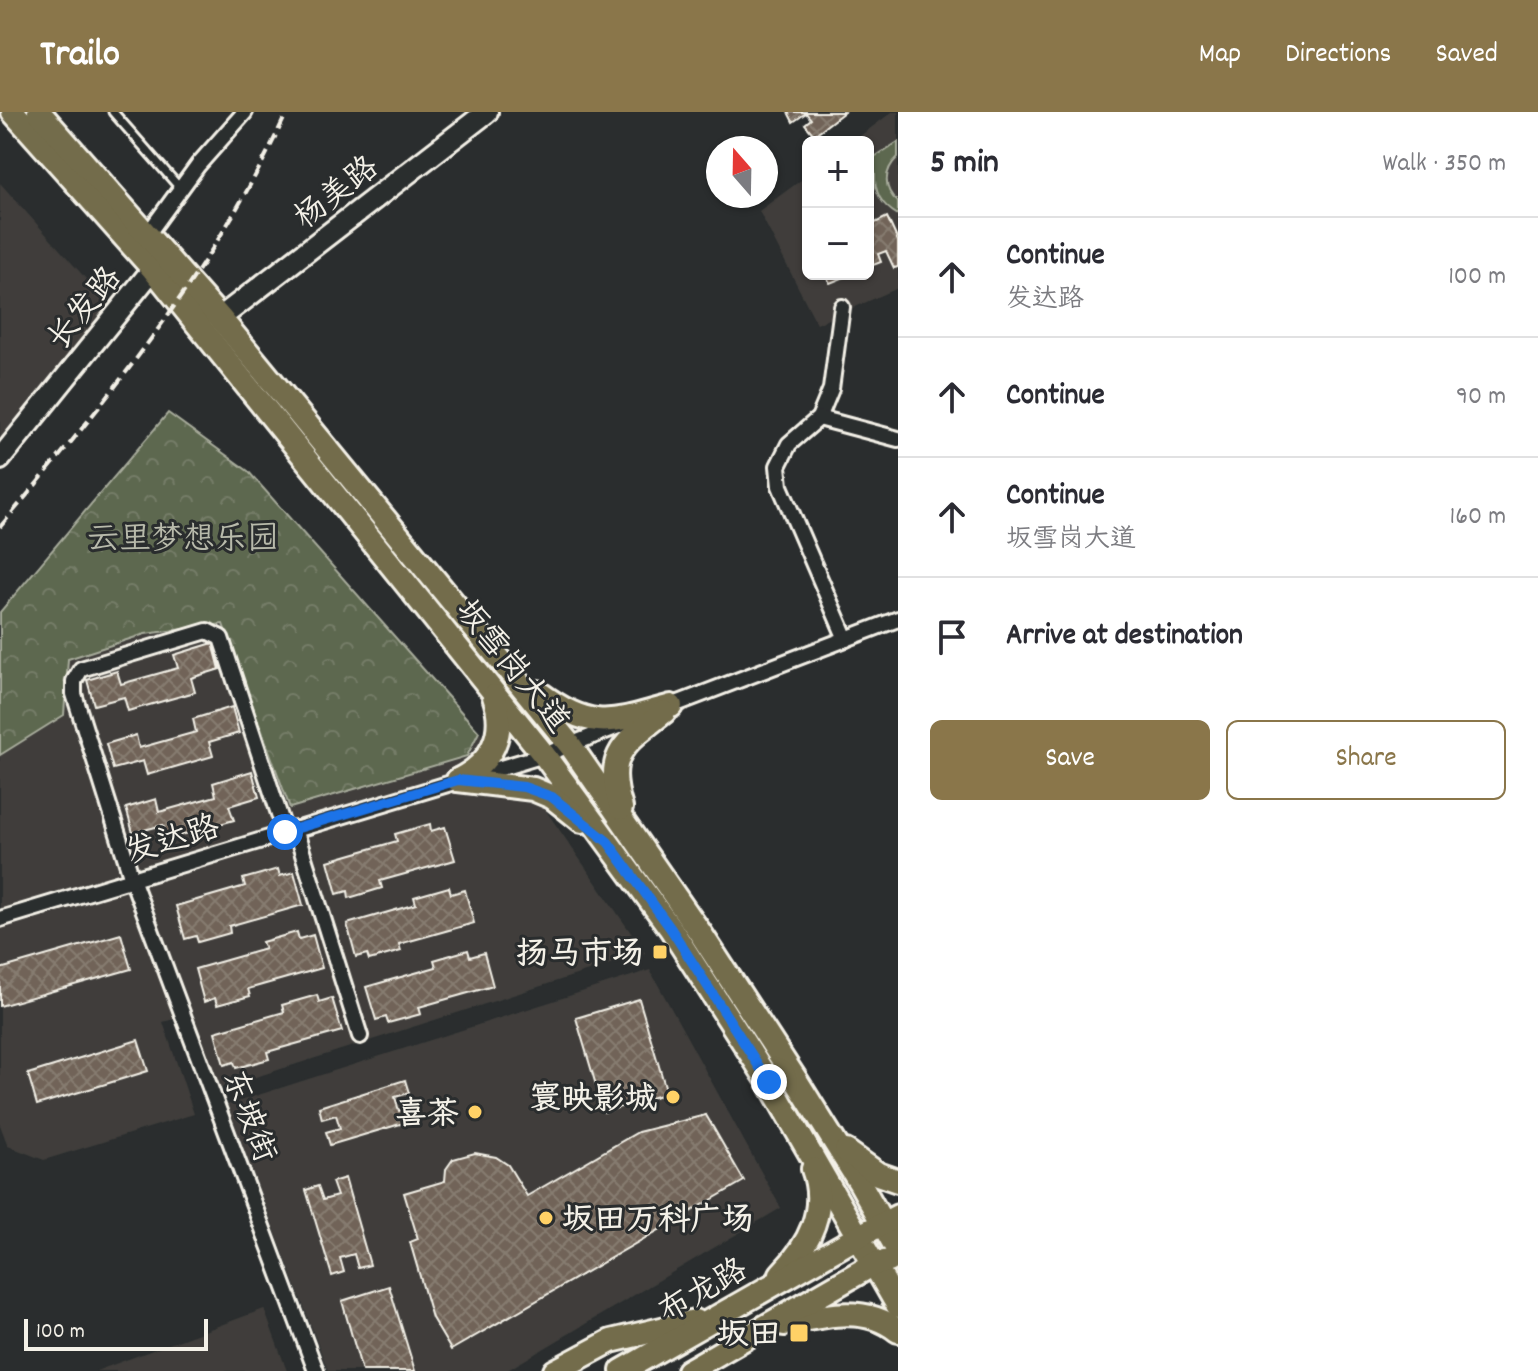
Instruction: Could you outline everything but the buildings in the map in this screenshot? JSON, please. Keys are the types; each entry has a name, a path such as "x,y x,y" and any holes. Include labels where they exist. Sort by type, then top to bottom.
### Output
{"main road":[{"name":"坂雪岗大道","path":"13,112 153,269 544,755 671,929 798,1131 898,1306"},
{"name":"坂雪岗大道","path":"39,112 220,318 570,745 699,931 833,1140 890,1220 898,1251"},
{"path":"508,668 567,713 584,719 603,722 621,720 671,706"},
{"path":"458,780 483,764 497,738 498,708 486,682"},
{"path":"628,830 614,784 615,765 627,743 671,706"},
{"path":"458,780 543,792 560,802 608,842"},
{"path":"766,1290 798,1257 818,1214 820,1197 815,1174 798,1131"},
{"path":"833,1140 855,1160 878,1174 898,1181"},
{"name":"布龙路","path":"622,1371 890,1220"},
{"name":"布龙路","path":"688,1371 874,1264 898,1259"},
{"path":"760,1330 839,1314 866,1315 898,1331"},
{"path":"555,1371 611,1341 720,1316"}],"street":[{"path":"147,235 198,165 245,112"},
{"name":"杨美路","path":"220,318 487,112"},
{"name":"长发路","path":"0,459 153,269"},
{"path":"842,307 831,389 819,418 789,444 778,466 780,486 846,639"},
{"path":"819,418 898,439"},
{"name":"发达路","path":"0,919 544,755 898,619"},
{"name":"东坡街","path":"290,831 221,638 207,631 81,669 74,681 74,694 132,879 316,1371"},
{"path":"290,831 360,1036"}],"lane":[{"path":"113,112 182,190"}],"shaded area":[{"path":"892,112 898,112 898,288 817,324 759,211 778,208 778,197 802,179 802,280 874,280 874,136 860,136"},
{"path":"0,183 115,311 0,452"},
{"path":"223,624 290,808 466,756 479,732 533,792 645,953 218,1089 193,1014 163,1022 194,1114 44,1160 8,1146 0,1125 0,755 64,715 67,659 145,634"},
{"path":"650,970 781,1208 506,1371 328,1371 227,1105"},
{"path":"264,1309 287,1371 96,1371"}],"green space":[{"path":"898,142 898,157 887,174 887,186 898,202 898,215 880,197 874,174 874,157"},
{"name":"云里梦想乐园","path":"168,413 248,471 479,732 467,756 290,808 223,624 145,634 68,659 64,715 0,755 0,612"}],"railway":[{"path":"0,527 120,380 194,277 259,169 287,112"}],"place":[{"name":"扬马市场","path":"660,952"},
{"name":"寰映影城","path":"673,1097"},
{"name":"喜茶","path":"475,1112"},
{"name":"坂田万科广场","path":"546,1218"},
{"name":"坂田","path":"799,1333"}],"route":[{"path":"285,832 458,780 524,787 552,797 608,842 671,929 769,1082"}]}
